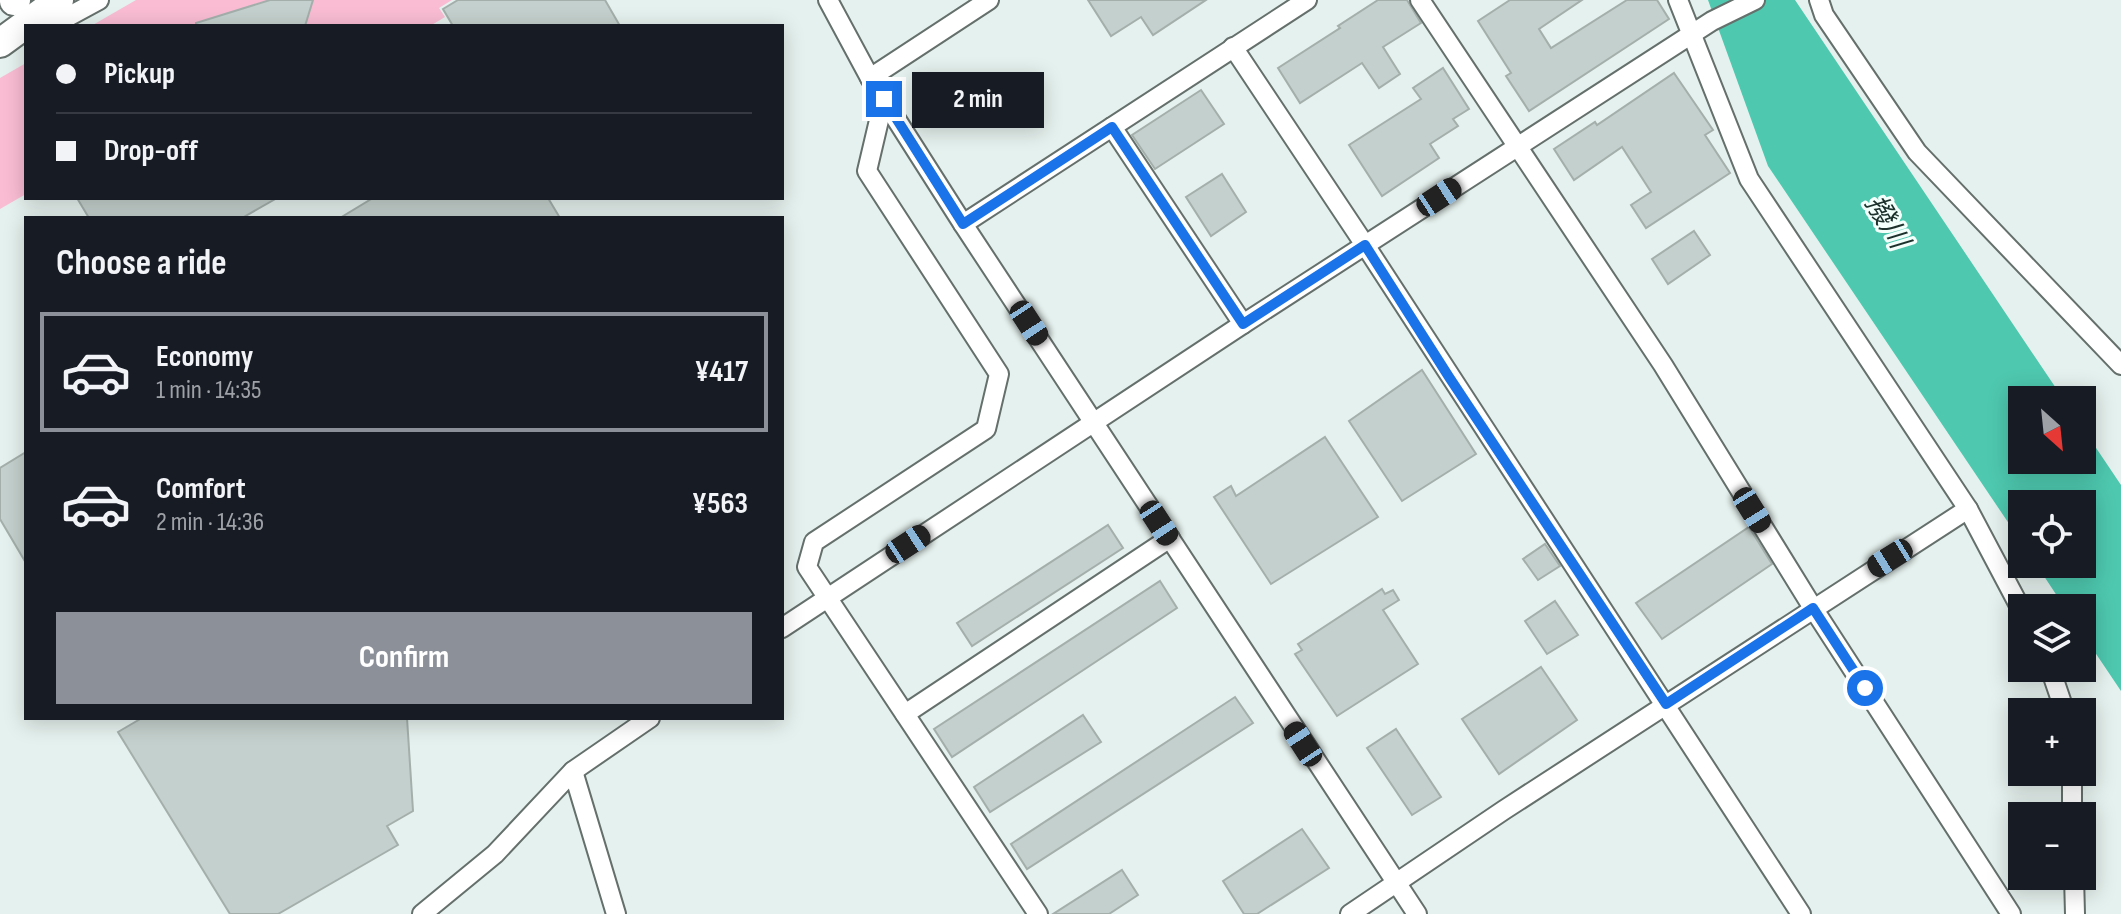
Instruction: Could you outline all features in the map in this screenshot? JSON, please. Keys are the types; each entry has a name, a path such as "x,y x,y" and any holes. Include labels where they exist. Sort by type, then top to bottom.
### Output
{"highway":[{"path":"9,7 44,0"},
{"path":"26,24 59,0"},
{"path":"0,43 24,26"}],"street":[{"path":"55,24 99,0"},
{"path":"828,0 870,78 963,224 1312,759 1417,914"},
{"path":"870,78 989,0"},
{"path":"963,224 1307,0"},
{"path":"1420,0 1663,365 1813,608 2011,914"},
{"path":"1678,0 1749,179 1968,509 2013,594"},
{"path":"784,627 1243,324 1712,21 1755,0"},
{"path":"1819,0 1824,15 1917,152 2121,365"},
{"path":"0,54 24,40"},
{"path":"1233,47 1801,914"},
{"path":"884,99 867,171 999,374 986,429 814,542 807,567 1038,914"},
{"path":"1112,127 1243,324"},
{"path":"1350,914 1666,704 1968,509"},
{"path":"905,714 1170,538"},
{"path":"422,914 495,854 573,771 647,720"},
{"path":"573,771 616,914"},
{"path":"2074,890 2075,914"}],"shaded area":[{"path":"136,0 452,0 439,8 445,17 433,24 94,24"},
{"path":"24,64 24,195 0,209 0,78"}],"water":[{"name":"撥川","path":"1708,0 1795,0 2055,386 2008,386 2008,474 2096,474 2096,448 2121,485 2121,691 2096,654 2096,594 2056,594 2045,578 2096,578 2096,490 2008,490 2008,522 1768,166"}],"building":[{"path":"270,0 313,0 306,24 196,23"},
{"path":"458,0 605,0 619,24 452,24 443,9"},
{"path":"1088,0 1206,0 1153,35 1141,17 1111,36"},
{"path":"1378,0 1407,0 1421,23 1383,47 1400,74 1379,88 1362,63 1300,103 1278,68"},
{"path":"1510,0 1582,0 1539,29 1551,48 1627,0 1657,0 1669,19 1529,111 1506,76 1511,73 1478,21"},
{"path":"1443,68 1469,109 1453,119 1458,126 1430,144 1439,158 1382,196 1349,145 1421,99 1413,88"},
{"path":"1674,73 1713,130 1705,135 1730,173 1646,228 1631,205 1651,192 1622,147 1574,180 1554,149 1595,122 1597,125"},
{"path":"1201,90 1224,124 1155,169 1132,135"},
{"path":"1222,174 1246,212 1211,236 1186,197"},
{"path":"78,200 274,200 246,216 88,216"},
{"path":"370,200 549,200 559,216 343,216"},
{"path":"1694,231 1710,255 1668,284 1652,259"},
{"path":"1422,370 1476,454 1402,501 1349,421"},
{"path":"1325,437 1378,517 1271,584 1214,497 1231,486 1236,496"},
{"path":"24,453 24,560 0,519 0,468"},
{"path":"1108,525 1123,548 972,646 957,623"},
{"path":"1749,527 1772,564 1662,639 1636,603"},
{"path":"1545,544 1560,566 1538,580 1523,559"},
{"path":"1160,581 1177,608 952,757 934,729"},
{"path":"1382,589 1385,594 1393,590 1399,600 1383,610 1418,664 1337,716 1295,654 1302,650 1298,644"},
{"path":"1555,601 1578,635 1547,654 1525,621"},
{"path":"1541,667 1577,720 1499,774 1462,719"},
{"path":"1235,697 1253,723 1027,869 1011,844"},
{"path":"1083,715 1101,742 990,812 974,787"},
{"path":"139,720 407,720 413,811 387,826 398,845 278,914 230,914 118,732"},
{"path":"1396,729 1441,797 1412,815 1367,748"},
{"path":"1302,829 1329,868 1257,914 1244,914 1223,881"},
{"path":"1122,870 1138,895 1109,914 1053,914"}],"route":[{"path":"884,99 963,224 1112,127 1243,324 1365,245 1666,704 1813,608 1865,688"}]}
